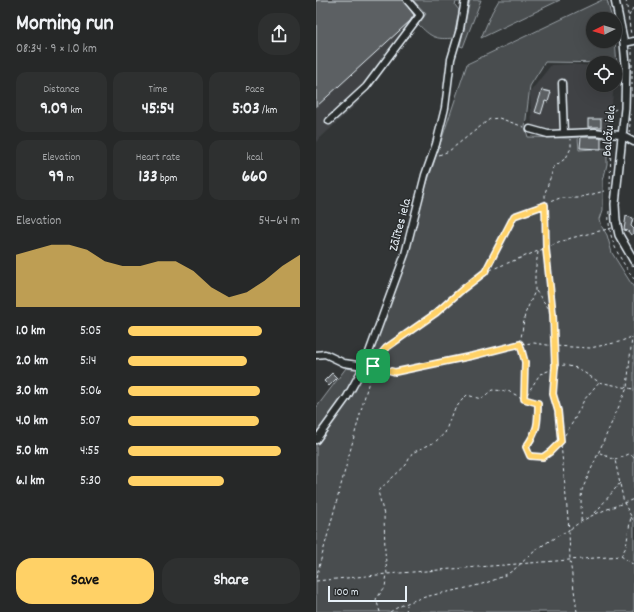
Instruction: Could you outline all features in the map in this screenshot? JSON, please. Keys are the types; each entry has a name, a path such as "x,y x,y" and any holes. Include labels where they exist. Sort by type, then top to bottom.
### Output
{"main road":[{"name":"Baložu iela","path":"615,0 624,43 626,65 624,108 615,204 619,235 634,261"}],"street":[{"path":"329,121 366,87 420,15 407,0"},
{"name":"Zālītes iela","path":"316,440 347,397 364,366 405,254 425,175 432,157 445,108 451,59 460,29 465,0"},
{"path":"624,43 634,41"},
{"path":"562,83 564,133"},
{"path":"530,129 548,134 595,132 621,135 634,142"},
{"path":"316,354 324,354 344,363 364,366"}],"path":[{"path":"628,17 634,6"},
{"path":"432,157 450,152 490,119 499,118 530,129"},
{"path":"571,132 571,148 566,158 554,167 545,193 545,205 546,249 553,314 555,367 553,394 558,411 569,530 570,560 577,612"},
{"path":"485,272 514,216 560,198 577,198 605,191"},
{"path":"316,578 374,362 386,348 436,313 485,272 572,238 602,232 617,227"},
{"path":"524,399 525,362 520,344 525,314 535,291 538,252"},
{"path":"535,291 553,314"},
{"path":"364,366 373,366 395,372 472,356 520,344 534,343 554,346 590,348 619,342 633,336"},
{"path":"581,521 582,510 580,499 582,490 626,388 633,336"},
{"path":"524,399 540,374 555,367 564,365 577,368 599,382 633,389 634,391"},
{"path":"380,612 376,599 385,587 387,574 384,515 378,491 406,465 412,453 435,442 445,433 452,413 462,400 467,395 481,400 492,390 508,391 524,399 538,403 538,420 535,434 526,447 530,456 543,457 561,441 584,400 599,382"},
{"path":"598,452 615,460 630,454 634,457"},
{"path":"615,460 624,503 634,522"},
{"path":"595,514 620,483"},
{"path":"390,612 415,600 485,583 507,574 528,557 581,521 634,499"},
{"path":"621,556 626,547 631,516"},
{"path":"316,581 621,556 634,565"},
{"path":"406,612 408,604"}],"shaded area":[{"path":"316,0 413,0 426,14 357,104 316,142"},
{"path":"413,0 461,0 460,2 456,2 455,5 459,10 454,38 434,37 422,28 418,24 426,14"},
{"path":"470,0 481,0 463,47 460,46"},
{"path":"499,0 560,0 481,38"},
{"path":"602,0 607,0 610,12 586,12 586,48 616,48 616,56 586,56 586,63 545,62 530,86 525,127 528,137 578,137 579,150 607,148 607,164 603,181 603,210 600,219 602,227 607,235 612,253 634,288 634,612 316,612 316,408 346,368 366,371 381,325 399,279 422,198 467,64"},
{"path":"571,64 586,65 586,92 613,92 609,130 550,132 532,126 530,92 551,65"}],"building":[{"path":"316,0 403,0 414,15 410,21 316,107"},
{"path":"542,90 551,92 548,102 545,101 541,114 535,112"},
{"path":"588,119 601,119 601,127 588,127"},
{"path":"581,137 601,137 601,149 580,148"},
{"path":"626,216 633,218 631,226 634,229 634,233 631,235 628,231 624,230"},
{"path":"332,373 337,378 329,386 324,381"}],"route":[{"path":"545,205 546,249 553,314 555,367 553,394 558,411 561,441 550,452 543,457 530,456 526,447 535,434 538,420 538,403 524,399 525,362 520,344 472,356 395,372 373,366 374,362 386,348 436,313 485,272 514,216 545,205"}]}
